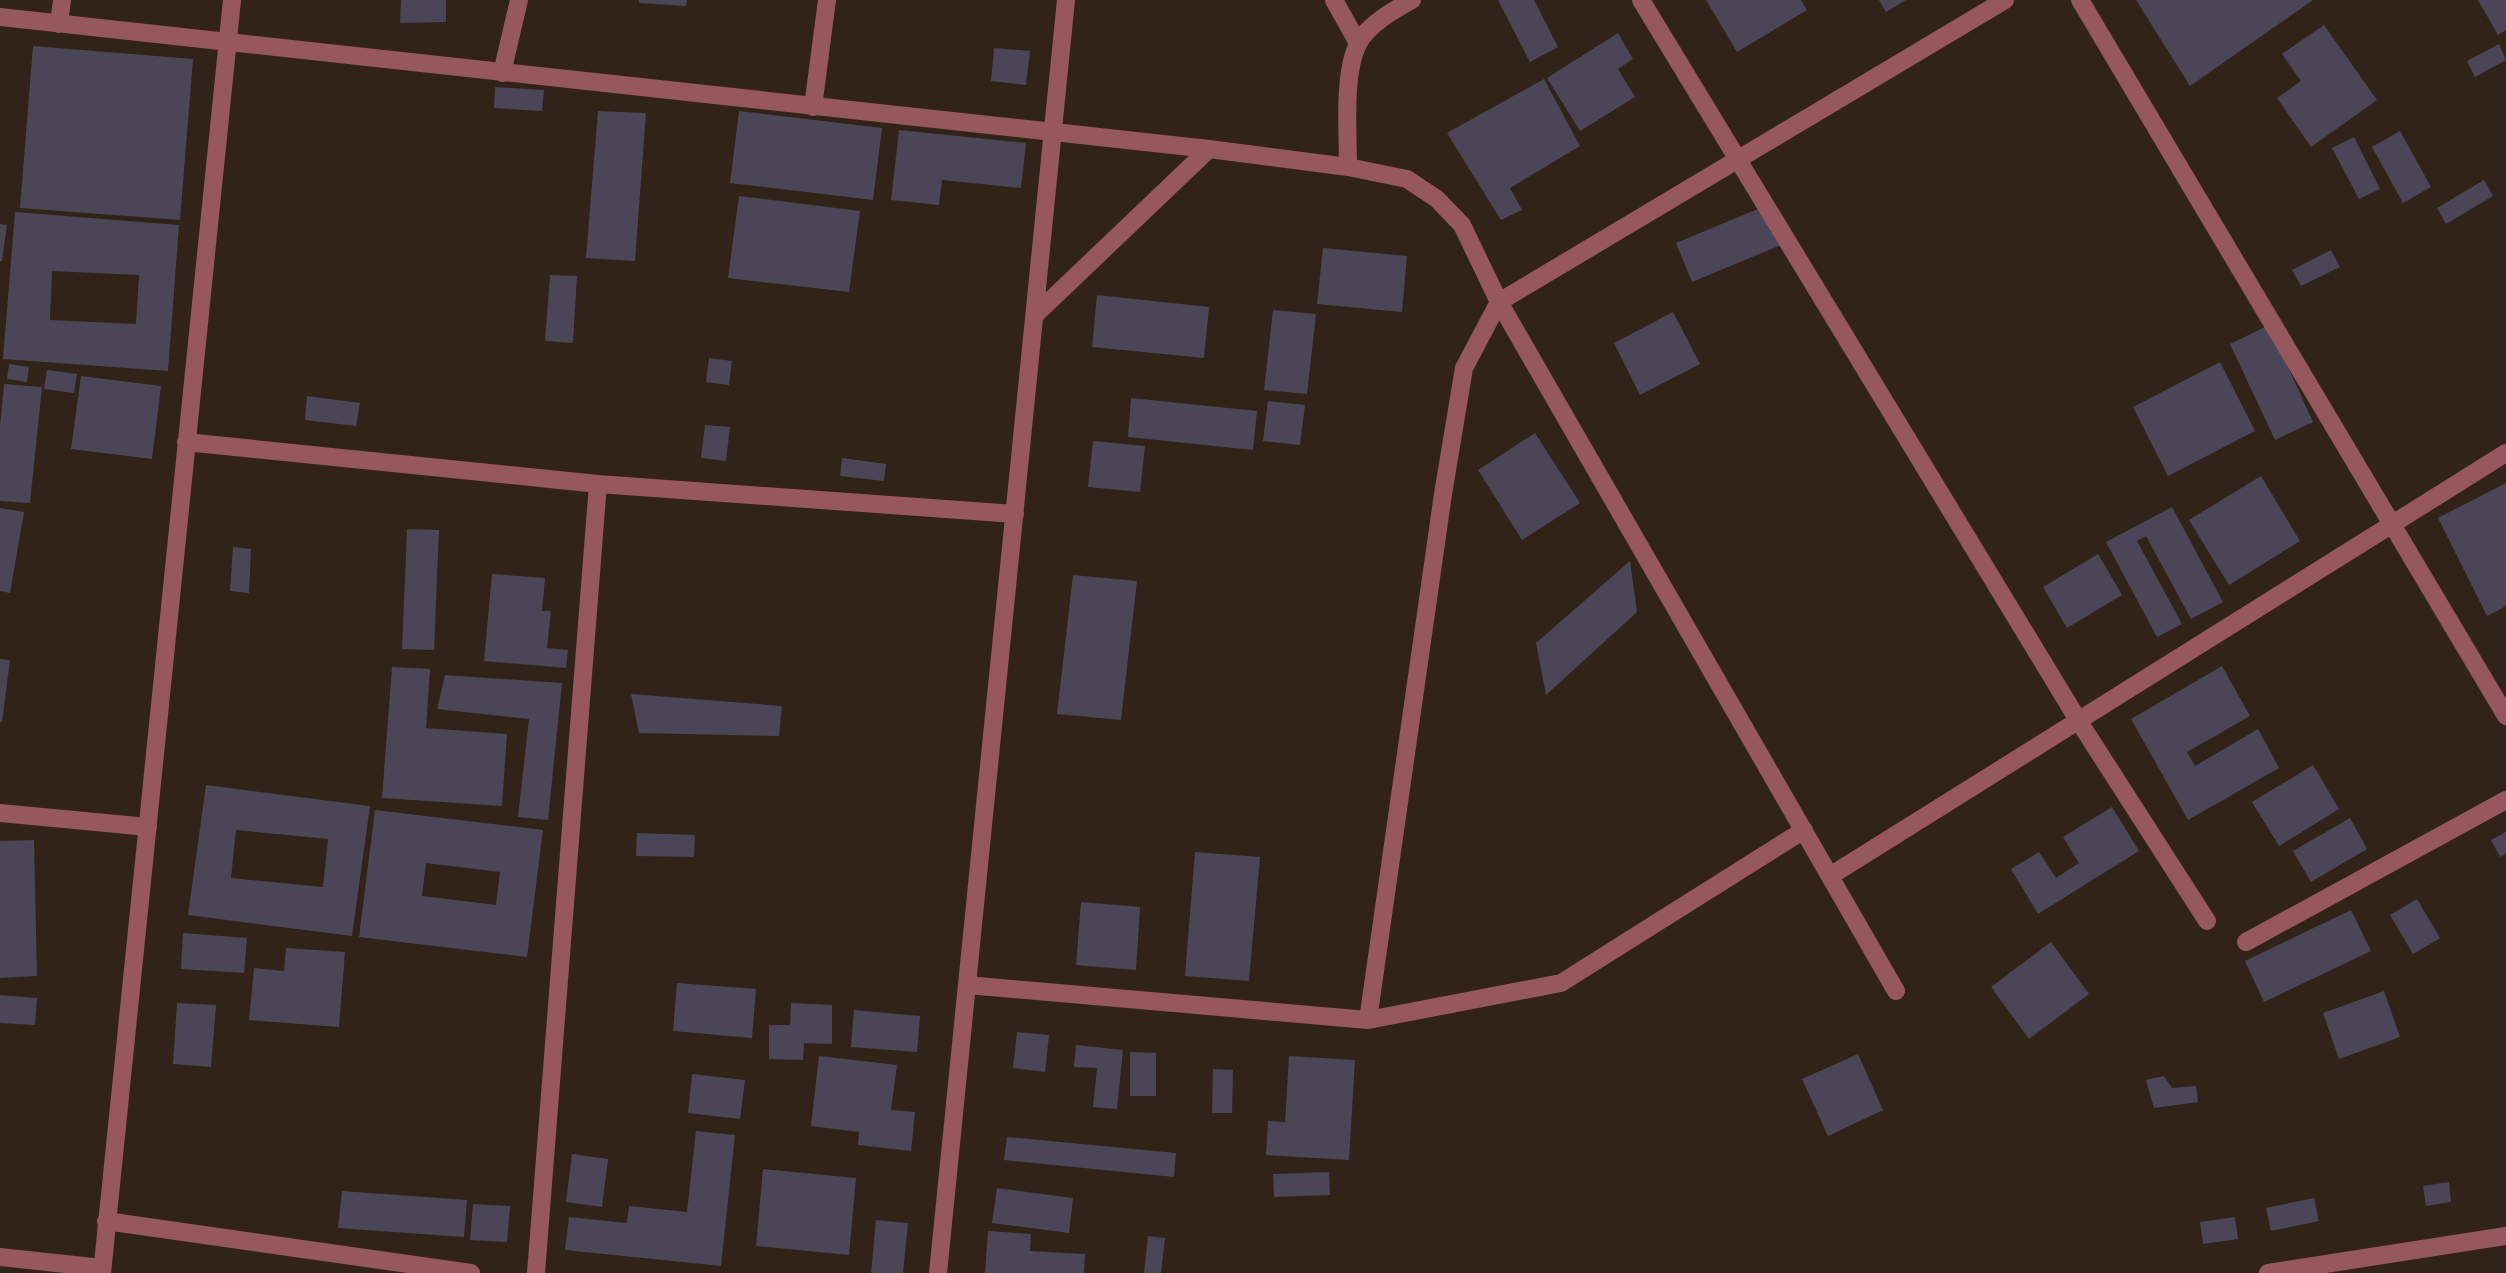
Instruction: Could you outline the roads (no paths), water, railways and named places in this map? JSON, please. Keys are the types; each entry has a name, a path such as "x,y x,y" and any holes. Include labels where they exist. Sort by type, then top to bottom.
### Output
{"street":[{"path":"60,24 62,0"},
{"path":"0,1257 102,1270 232,0"},
{"path":"502,73 519,0"},
{"path":"813,107 827,0"},
{"path":"938,1273 1066,0"},
{"path":"1334,0 1358,43"},
{"path":"1348,167 1349,78 1358,43 1381,19 1412,0"},
{"path":"1641,0 2078,720 2207,921"},
{"path":"1368,1020 1443,494 1464,368 1499,302 2005,0"},
{"path":"2080,0 2506,716"},
{"path":"0,17 1209,149 1348,167 1407,179 1437,199 1462,225 1499,302 1896,991"},
{"path":"1034,314 1209,149"},
{"path":"187,442 598,484 1015,514"},
{"path":"1830,876 2506,453"},
{"path":"536,1273 598,484"},
{"path":"2246,942 2506,800"},
{"path":"0,813 148,827"},
{"path":"967,985 1368,1020 1561,984 1804,830"},
{"path":"106,1221 471,1273"},
{"path":"2268,1273 2506,1236"}]}
